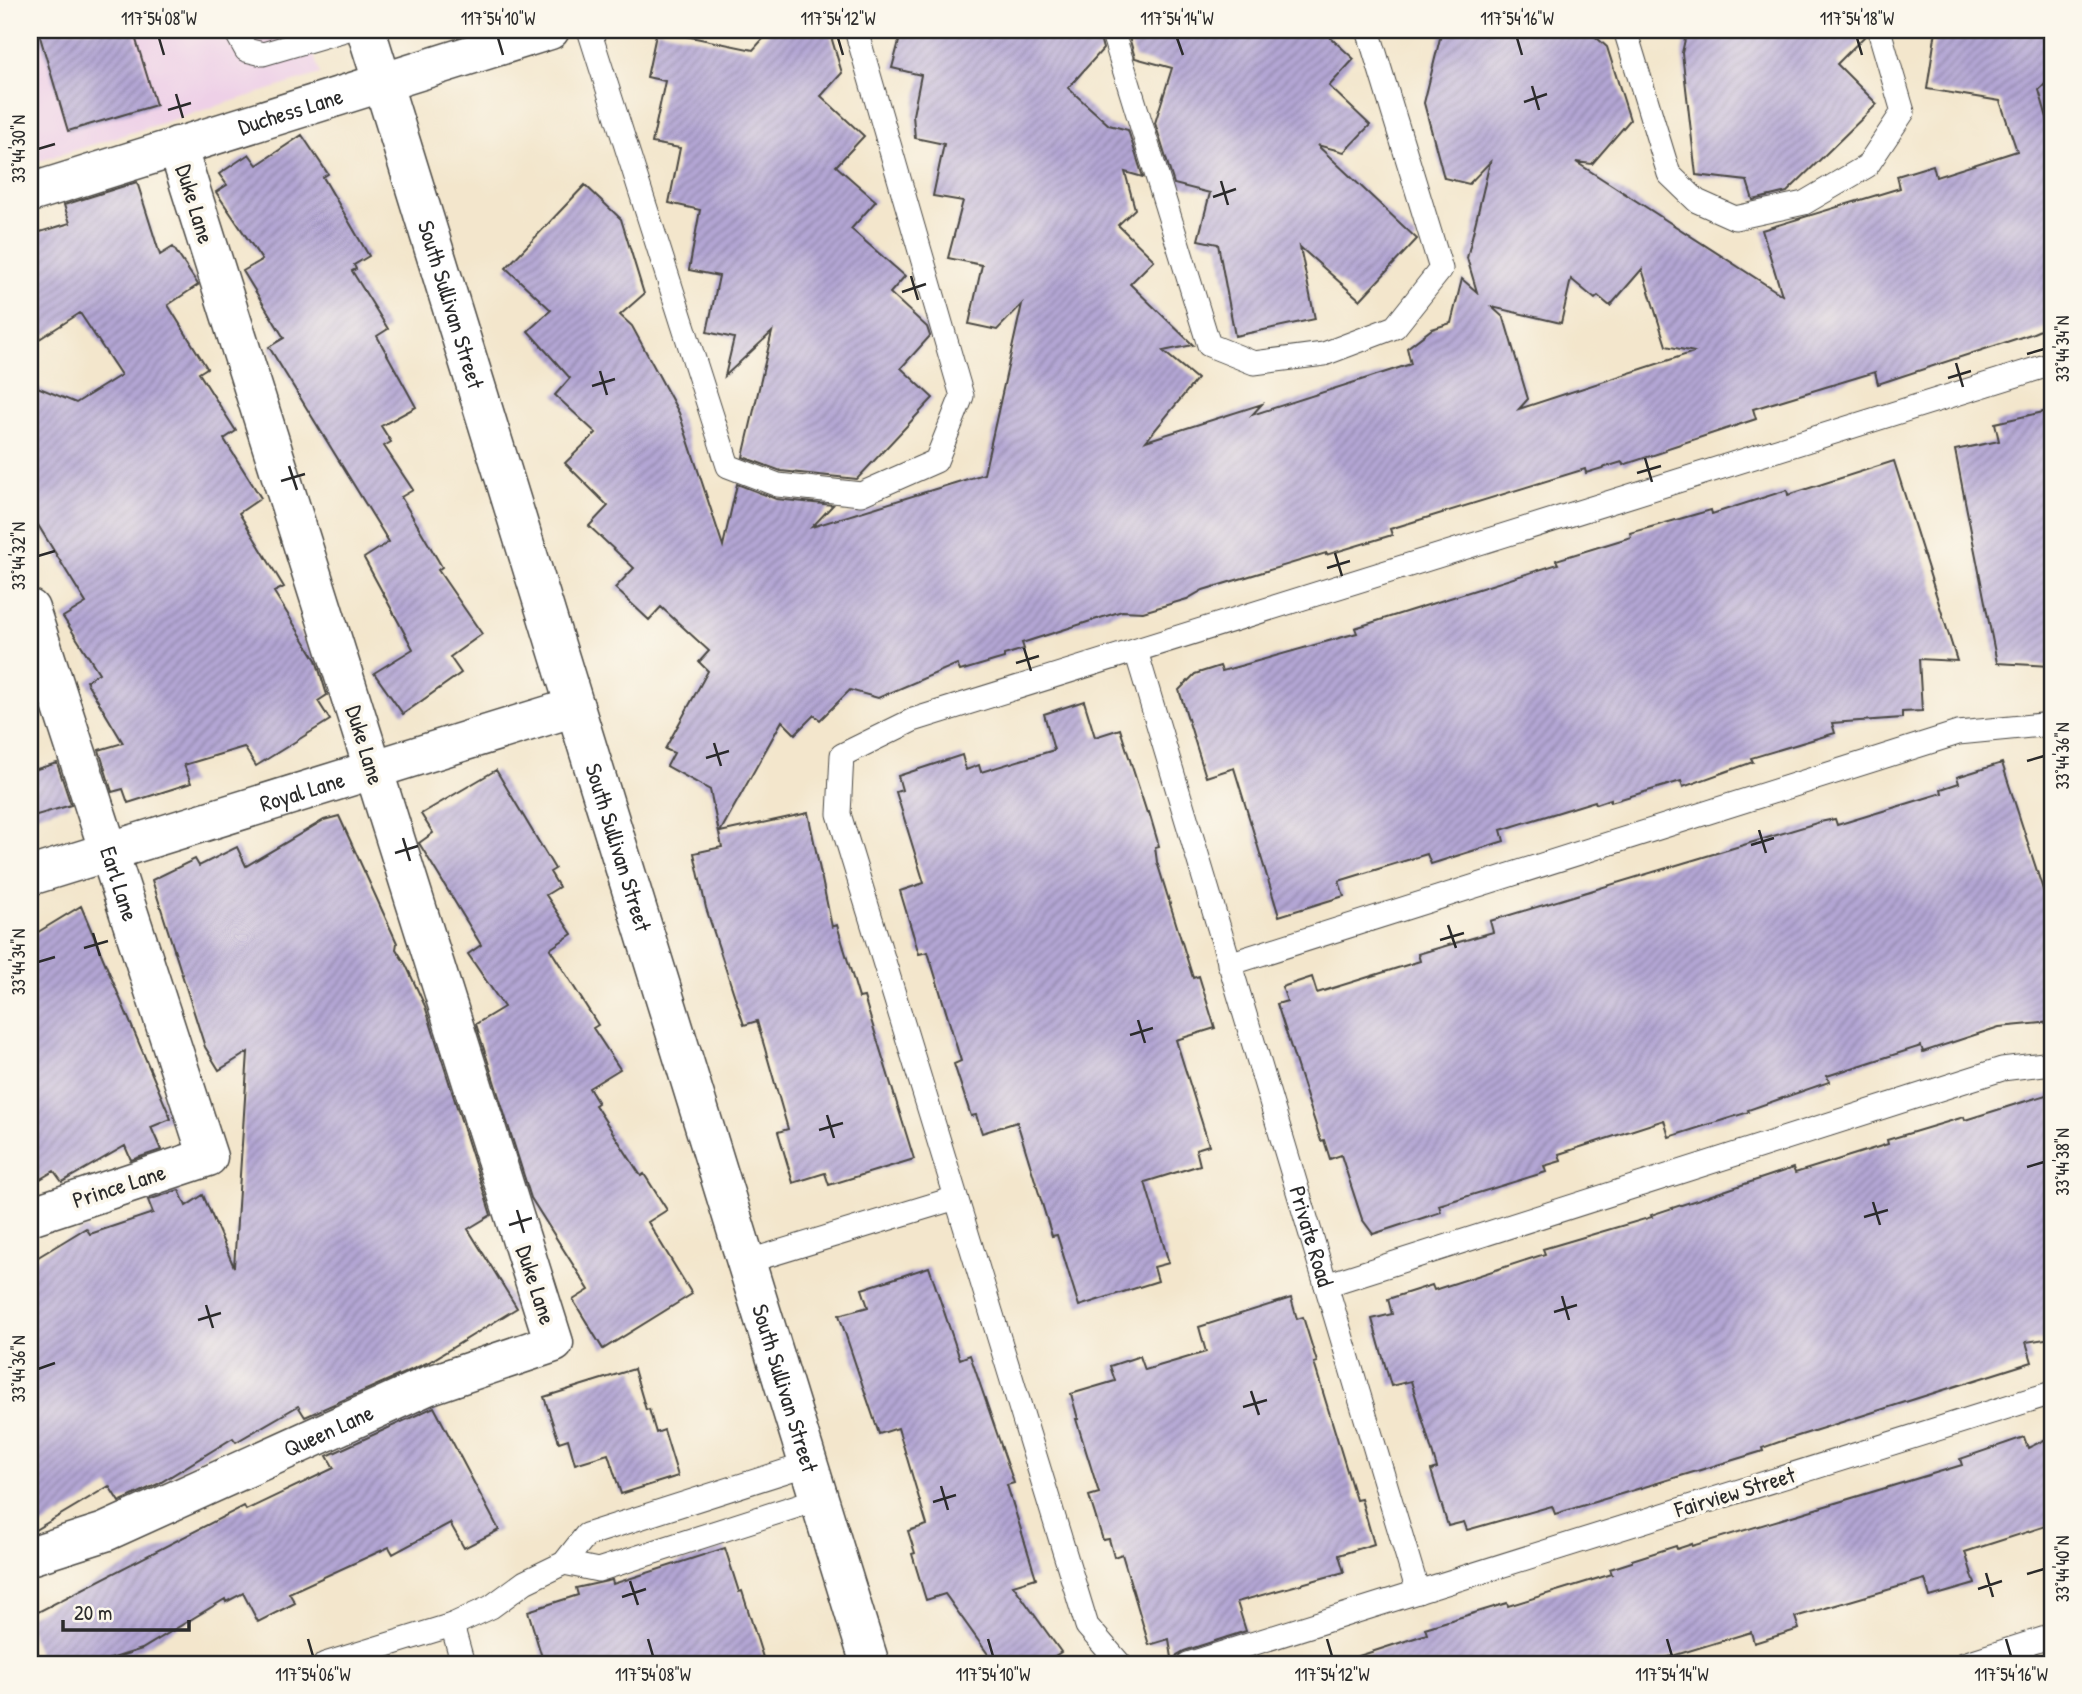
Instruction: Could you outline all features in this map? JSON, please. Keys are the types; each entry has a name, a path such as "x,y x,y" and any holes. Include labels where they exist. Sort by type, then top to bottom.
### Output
{"street":[{"name":"South Sullivan Street","path":"366,30 870,1664"},
{"name":"Duchess Lane","path":"30,193 550,30"},
{"name":"Duke Lane","path":"177,146 554,1343"},
{"name":"Earl Lane","path":"30,609 208,1157"},
{"name":"Royal Lane","path":"30,876 575,708"},
{"name":"Prince Lane","path":"30,1216 208,1157"},
{"name":"Queen Lane","path":"30,1556 106,1532 427,1386 554,1343"}],"lane":[{"path":"235,30 246,50 263,54 345,30"},
{"path":"589,30 728,466 778,485 861,494 936,461 962,396 856,30"},
{"path":"1112,30 1209,345 1254,363 1324,354 1395,327 1441,269 1368,30"},
{"path":"1625,30 1669,174 1697,201 1735,218 1804,203 1867,166 1903,112 1879,30"},
{"path":"1120,1664 1087,1626 956,1198 839,814 842,755 914,720 2052,364"},
{"name":"Private Road","path":"1136,651 1418,1592"},
{"path":"1229,964 1958,733 2052,724"},
{"path":"1326,1285 2003,1069 2052,1063"},
{"path":"746,1262 956,1198"},
{"name":"Fairview Street","path":"1418,1592 2052,1392"},
{"path":"564,1563 598,1570 814,1482"},
{"path":"325,1664 452,1625 491,1607 525,1582 564,1563 586,1535 814,1482"},
{"path":"1188,1664 1418,1592"},
{"path":"452,1625 463,1664"},
{"path":"1964,1664 2052,1636"}],"shaded area":[{"path":"30,30 306,30 320,74 30,164"}],"building":[{"path":"38,30 133,30 156,105 68,131"},
{"path":"657,30 753,50 771,30 829,30 842,73 821,96 864,136 836,166 876,201 851,229 905,276 890,293 927,327 930,336 901,368 933,398 857,479 781,471 743,457 772,332 725,376 734,338 707,332 719,276 689,270 700,210 669,203 680,148 652,143 665,81 647,77"},
{"path":"902,30 958,30 993,38 1001,30 1098,30 1103,49 1068,88 1109,125 1128,130 1143,177 1125,172 1135,209 1118,225 1154,260 1130,284 1193,345 1163,351 1197,379 1146,441 1262,404 1252,415 1411,364 1407,348 1432,329 1451,323 1462,279 1477,292 1467,258 1490,162 1469,184 1444,178 1424,103 1442,30 1588,30 1607,47 1630,120 1592,164 1576,162 1782,295 1762,230 1900,188 1897,176 1933,165 1936,177 2017,151 2000,101 1927,89 1936,30 2052,30 2052,77 2039,90 2052,135 2052,325 1878,384 1875,372 1753,409 1756,419 1665,449 1666,451 1623,465 1622,462 1586,473 1585,469 1390,529 1392,535 1203,590 1187,599 1143,612 1122,611 1022,643 1024,649 1004,655 1004,658 960,671 957,664 878,698 850,690 820,720 814,715 795,734 782,721 720,832 808,813 832,927 837,925 859,998 864,997 914,1159 829,1185 825,1173 793,1183 778,1132 788,1129 757,1021 744,1025 706,908 694,853 722,847 710,790 667,766 674,753 665,749 708,671 699,662 709,651 661,607 649,620 615,588 634,568 589,526 608,506 565,463 596,433 555,395 570,378 528,331 551,310 506,268 585,185 621,219 644,294 620,315 632,326 679,413 723,546 737,484 776,499 833,505 812,527 984,474 1022,304 997,330 969,324 982,265 948,258 963,201 933,196 944,144 915,138 913,115 921,75 892,68","holes":["1642,269 1666,346 1694,352 1519,409 1528,399 1504,318 1492,307 1561,323 1571,279 1595,299 1598,296 1610,306"]},
{"path":"1127,30 1322,30 1354,59 1329,86 1370,125 1344,152 1317,145 1417,239 1360,300 1300,247 1315,319 1235,336 1218,244 1198,240 1210,193 1174,184 1155,123 1172,68 1135,58"},
{"path":"1687,30 1865,30 1866,35 1837,64 1877,104 1787,192 1753,200 1747,181 1696,175 1682,53"},
{"path":"302,135 328,174 323,177 369,256 354,265 356,269 352,271 388,329 377,336 416,407 381,426 391,442 384,446 413,490 401,497 442,567 438,570 482,634 450,657 461,673 403,714 374,673 413,649 364,558 389,542 269,347 284,338 243,271 262,260 216,192 227,185 219,174 249,154 257,165"},
{"path":"137,182 160,255 173,247 198,285 168,305 207,368 199,373 236,431 224,439 261,498 239,513 284,587 274,592 316,660 327,695 318,701 330,720 256,766 244,747 184,765 191,783 128,803 123,789 112,792 99,750 123,743 86,681 99,673 63,617 86,603 30,512 30,384 76,403 121,375 80,313 30,345 30,235 70,223 64,205"},
{"path":"2052,410 2050,666 1997,663 1955,450 1999,441 1995,423"},
{"path":"1894,461 1957,661 1919,659 1922,711 1902,712 1902,718 1832,723 1835,733 1751,758 1753,762 1683,787 1681,781 1611,802 1611,799 1596,804 1595,801 1501,830 1504,841 1431,864 1427,854 1339,881 1344,896 1279,916 1234,768 1206,777 1179,690 1195,674 1220,666 1222,671 1357,633 1355,628 1558,564 1556,560 1631,537 1630,533 1711,510 1712,514 1787,490 1788,495"},
{"path":"1084,701 1095,737 1120,729 1159,846 1155,847 1157,862 1193,978 1199,976 1215,1028 1176,1040 1209,1145 1196,1149 1200,1165 1145,1182 1169,1263 1154,1267 1158,1281 1079,1306 1057,1235 1052,1236 1017,1122 982,1133 976,1115 971,1116 954,1064 961,1061 928,952 919,954 900,891 924,883 896,792 902,790 898,776 962,755 966,770 979,765 981,772 1054,750 1044,714"},
{"path":"57,763 71,805 30,817 30,771"},
{"path":"2002,763 2047,909 2052,909 2052,1022 1999,1027 1923,1052 1921,1046 1827,1076 1829,1082 1748,1110 1749,1112 1669,1137 1664,1120 1559,1154 1561,1161 1544,1166 1546,1172 1439,1205 1441,1212 1373,1234 1362,1219 1341,1155 1330,1159 1324,1140 1321,1141 1277,1004 1287,1001 1282,987 1312,977 1317,993 1420,961 1418,954 1493,932 1490,921 1820,822 1835,819 1837,825 1942,793 1941,789 1959,783 1957,777"},
{"path":"496,770 555,869 550,872 559,887 546,895 572,934 550,949 598,1025 593,1028 620,1069 589,1088 598,1103 595,1105 641,1176 644,1174 667,1210 648,1222 692,1294 603,1349 573,1300 589,1290 531,1198 476,1024 504,1007 468,954 481,945 419,843 433,833 421,814"},
{"path":"339,816 397,943 396,949 425,1006 491,1215 468,1229 517,1308 429,1362 305,1417 298,1406 236,1442 233,1438 158,1484 119,1502 109,1486 30,1533 30,1262 86,1228 90,1234 153,1213 148,1200 179,1190 186,1206 203,1195 234,1267 248,1052 219,1070 205,1047 152,880 195,859 199,866 237,847 246,866 324,820"},
{"path":"81,906 171,1119 151,1127 161,1150 131,1160 125,1146 62,1182 54,1171 30,1185 30,937"},
{"path":"2052,1093 2052,1338 2026,1342 2032,1362 1782,1441 1762,1448 1763,1451 1555,1514 1552,1506 1467,1530 1464,1522 1448,1526 1431,1470 1437,1468 1411,1381 1391,1386 1372,1319 1392,1314 1388,1299 1432,1285 1434,1290 1545,1254 1543,1249 1652,1217 1651,1215 1793,1168 1795,1173 1888,1144 1887,1140 1964,1117 1965,1120"},
{"path":"929,1267 960,1359 970,1355 1014,1483 1007,1485 1036,1578 1013,1585 1061,1652 1043,1664 995,1664 945,1594 926,1600 908,1531 927,1525 898,1428 879,1434 839,1315 868,1307 862,1289"},
{"path":"1291,1298 1297,1319 1303,1317 1317,1362 1314,1363 1356,1500 1361,1499 1374,1544 1339,1555 1344,1572 1237,1602 1246,1631 1184,1651 1177,1655 1173,1664 1169,1639 1149,1645 1122,1554 1114,1557 1109,1539 1103,1540 1089,1496 1099,1493 1071,1394 1115,1381 1110,1366 1140,1356 1145,1370 1206,1352 1199,1327"},
{"path":"634,1369 656,1433 664,1430 678,1476 621,1494 608,1454 575,1464 568,1439 559,1442 544,1397"},
{"path":"434,1407 499,1530 464,1548 450,1523 393,1554 389,1547 289,1593 295,1603 258,1622 243,1593 226,1602 225,1599 142,1649 95,1664 41,1664 30,1628 30,1616 244,1506 246,1510 334,1468 327,1456"},
{"path":"2052,1436 2052,1524 1965,1552 1975,1584 1930,1597 1925,1579 1795,1617 1799,1629 1754,1643 1751,1632 1646,1664 1358,1664 1356,1657 1427,1634 1425,1628 1612,1574 1610,1569 1676,1546 1677,1549 1692,1546 1962,1465 1960,1459 2024,1437 2028,1448"},
{"path":"725,1548 765,1664 544,1664 528,1611 578,1595 576,1588 612,1580 613,1584"}]}
